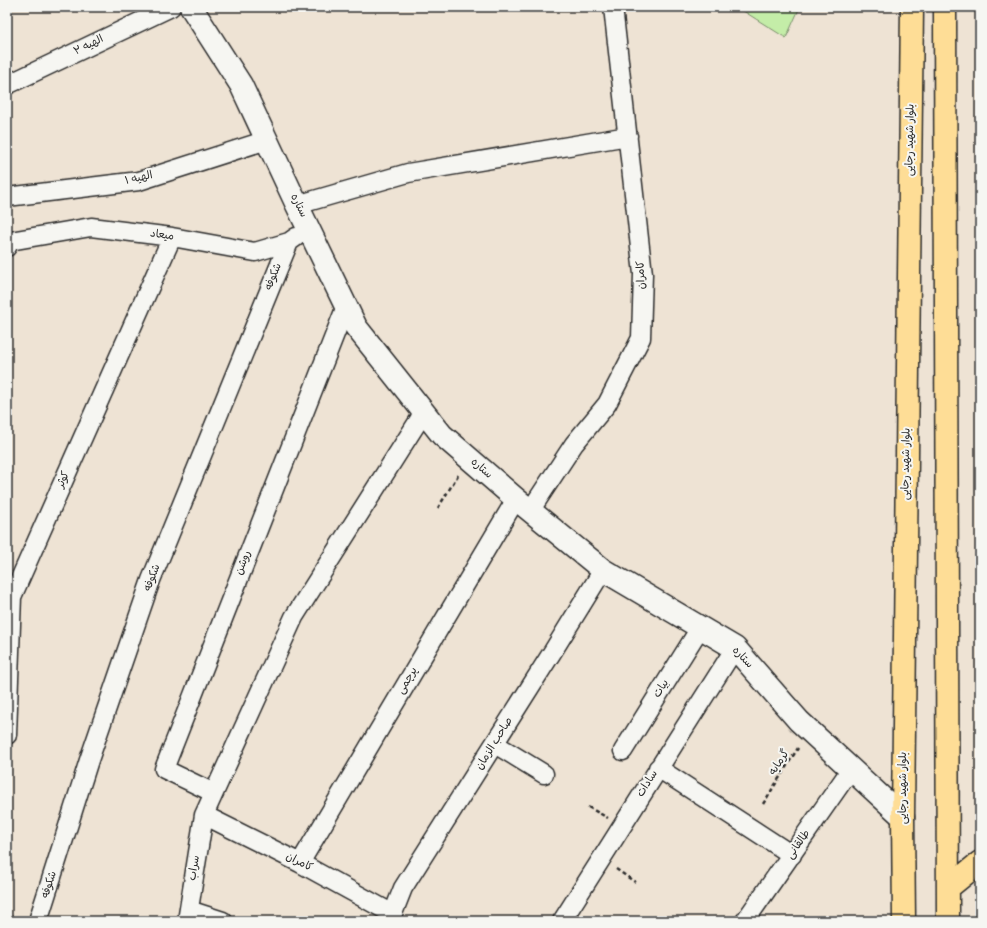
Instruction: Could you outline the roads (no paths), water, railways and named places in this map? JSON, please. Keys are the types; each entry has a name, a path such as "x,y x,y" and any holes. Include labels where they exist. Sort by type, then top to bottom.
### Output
{"highway":[{"name":"بلوار شهید رجایی","path":"904,921 903,816 912,7"},
{"path":"945,7 948,921"},
{"path":"948,888 980,862"}],"street":[{"name":"الهیه ۲","path":"7,85 171,7"},
{"name":"ستاره","path":"192,7 241,84 356,327 442,435 523,505 603,570 735,648 799,721 903,816"},
{"name":"کامران","path":"523,505 607,404 641,338 643,274 613,7"},
{"path":"297,205 408,173 628,136"},
{"name":"الهیه ۱","path":"7,197 138,181 267,140"},
{"name":"میعاد","path":"8,244 91,226 172,237 255,252 288,242 308,228"},
{"name":"کوثر","path":"7,735 10,602 172,237"},
{"name":"شکوفه","path":"38,921 89,760 151,580 288,242"},
{"name":"روشن","path":"214,793 164,769 346,306"},
{"name":"سراب","path":"188,915 204,815 294,617 424,412"},
{"name":"پرچمی","path":"300,863 523,505"},
{"name":"صاحب الزمان","path":"391,917 403,888 495,744 603,570"},
{"name":"بیات","path":"623,751 700,628"},
{"name":"سادات","path":"562,921 735,648"},
{"path":"495,744 544,774"},
{"path":"658,768 792,855"},
{"name":"طالقانی","path":"745,921 851,769"},
{"name":"کامران","path":"204,815 300,863 391,917"},
{"path":"188,915 223,921"}]}
